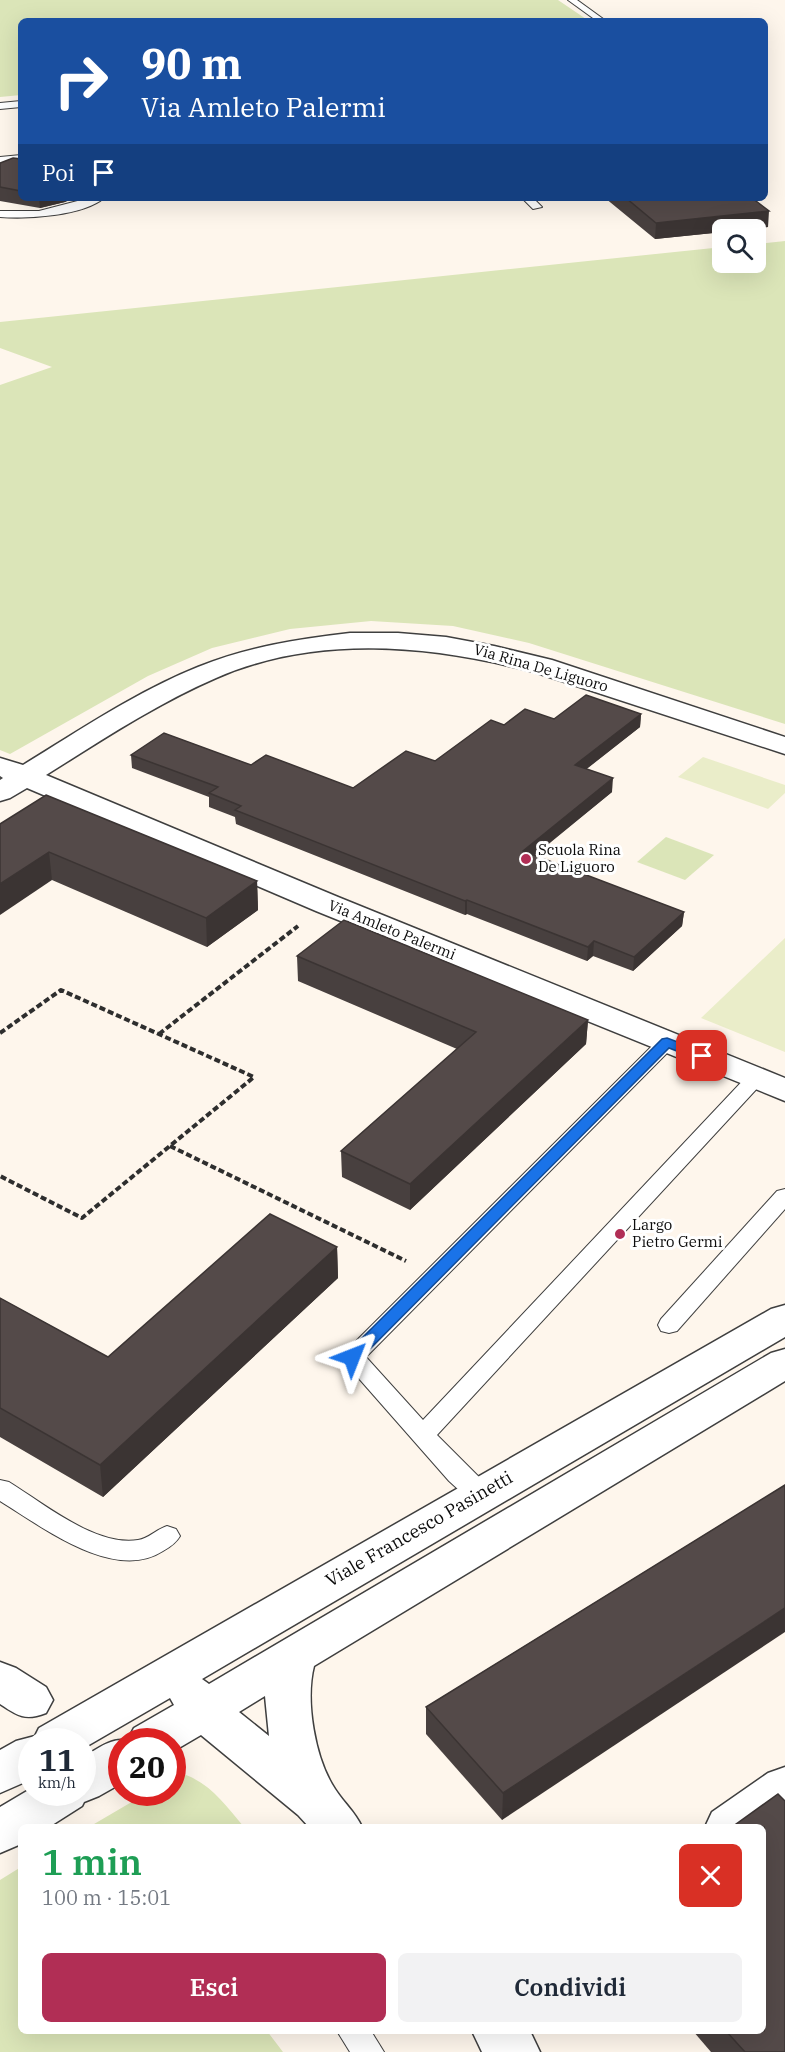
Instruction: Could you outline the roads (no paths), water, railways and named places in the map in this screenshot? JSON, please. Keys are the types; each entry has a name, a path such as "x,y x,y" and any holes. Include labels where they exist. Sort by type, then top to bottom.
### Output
{"street":[{"name":"Via Rina De Liguoro","path":"0,792 13,771 105,727 195,678 284,648 352,640 438,643 503,655 543,666 785,747"},
{"name":"Via Amleto Palermi","path":"13,771 327,904 771,1084"},
{"name":"Viale Francesco Pasinetti","path":"79,1728 785,1319"},
{"path":"174,1728 785,1363"},
{"path":"295,1655 288,1676 286,1714 291,1736 327,1814"},
{"path":"173,1673 204,1710 327,1814"},
{"path":"0,1773 18,1763"},
{"path":"733,1824 785,1787"},
{"path":"0,1832 42,1806"},
{"path":"500,2034 514,2052"}],"lane":[{"path":"572,0 598,18"},
{"path":"0,106 18,104"},
{"path":"0,160 18,158"},
{"path":"0,214 20,216 64,211 91,201"},
{"path":"530,201 537,207"},
{"path":"480,1494 352,1357 667,1042"},
{"path":"423,1435 771,1084"},
{"path":"669,1325 785,1196"},
{"path":"0,1489 96,1545 120,1552 145,1550 167,1536"},
{"path":"354,2034 369,2052"}],"place":[{"name":"Scuola Rina De Liguoro","path":"526,859"},
{"name":"Largo Pietro Germi","path":"620,1234"}]}
